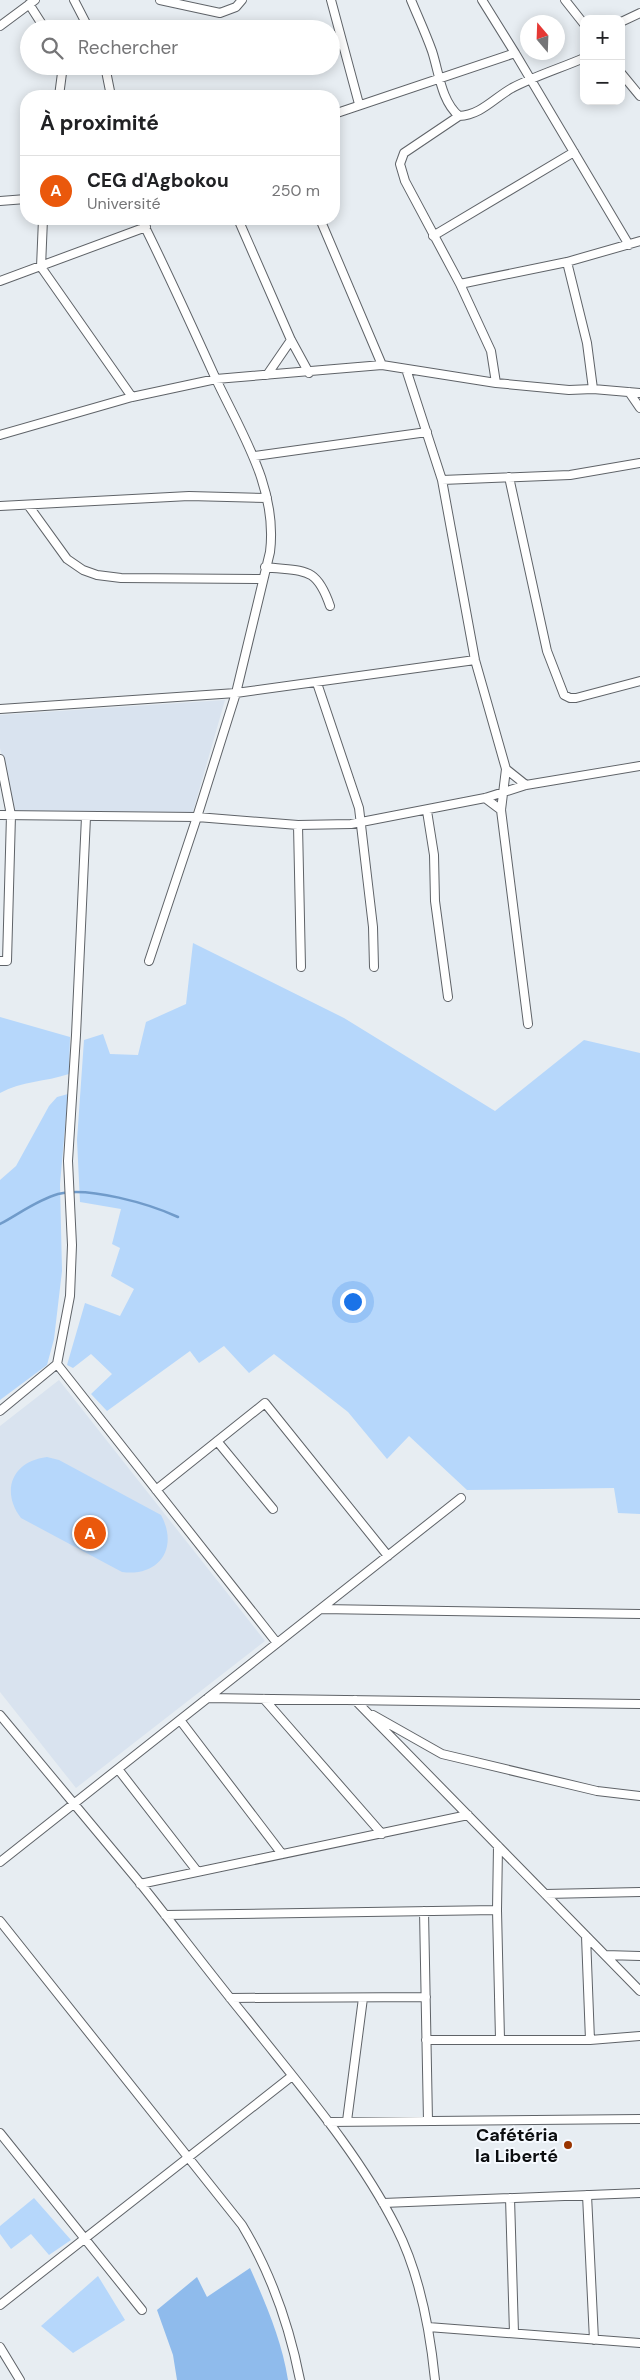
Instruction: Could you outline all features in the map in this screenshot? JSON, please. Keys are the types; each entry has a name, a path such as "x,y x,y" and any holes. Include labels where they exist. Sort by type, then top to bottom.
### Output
{"street":[{"path":"74,0 84,20"},
{"path":"160,0 186,2 220,13 236,6 242,0"},
{"path":"331,0 336,20"},
{"path":"411,0 450,106 459,116"},
{"path":"482,0 629,245"},
{"path":"565,0 580,19"},
{"path":"0,26 32,2 41,20"},
{"path":"625,20 640,13"},
{"path":"340,33 359,104"},
{"path":"340,112 515,53"},
{"path":"496,383 490,351 460,284 404,181 400,164 404,152 459,116 469,116 480,111 494,99 514,87 580,60"},
{"path":"59,90 60,75"},
{"path":"107,75 110,90"},
{"path":"625,77 640,96"},
{"path":"433,236 574,152"},
{"path":"0,201 20,199"},
{"path":"43,225 41,267 132,397"},
{"path":"241,225 290,340 309,373"},
{"path":"323,225 382,365"},
{"path":"0,281 146,227 216,378 255,456 267,498 272,532 236,693 197,818 149,961"},
{"path":"460,284 566,262 640,241"},
{"path":"566,262 587,344 594,389"},
{"path":"267,375 290,340"},
{"path":"0,435 132,397 216,378 309,373 382,365 496,383 569,390 594,389 640,393"},
{"path":"406,370 442,480 475,660 506,769 501,810 528,1024"},
{"path":"629,392 640,408"},
{"path":"255,456 427,432"},
{"path":"442,480 570,475 640,463"},
{"path":"509,477 547,651 564,695 576,698 640,681"},
{"path":"0,506 189,496 267,498"},
{"path":"28,505 67,559 83,570 97,575 122,578 262,579"},
{"path":"265,567 305,572 315,576 321,582 330,606"},
{"path":"0,709 236,693 475,660"},
{"path":"316,683 354,787 361,823 373,927 374,967"},
{"path":"0,759 11,815 7,961 0,961"},
{"path":"0,814 197,818 298,825 361,823 485,798 526,785 640,766"},
{"path":"506,769 526,785"},
{"path":"485,798 501,810"},
{"path":"427,810 432,839 435,901 448,997"},
{"path":"0,1411 58,1364 70,1296 72,1245 68,1186 86,817"},
{"path":"298,825 301,967"},
{"path":"58,1364 278,1643"},
{"path":"156,1490 265,1402 388,1556"},
{"path":"217,1441 273,1509"},
{"path":"0,1862 461,1498"},
{"path":"321,1609 640,1614"},
{"path":"208,1698 640,1704"},
{"path":"264,1699 382,1834"},
{"path":"355,1700 640,1991"},
{"path":"363,1709 442,1754 588,1789 640,1796"},
{"path":"0,1715 140,1884 292,2076 328,2122 383,2203 404,2246 428,2326 435,2380"},
{"path":"180,1720 282,1854"},
{"path":"118,1769 197,1871"},
{"path":"140,1884 468,1816"},
{"path":"498,1846 497,1910 500,2039"},
{"path":"544,1894 640,1892"},
{"path":"165,1915 497,1910"},
{"path":"424,1912 428,2121"},
{"path":"0,1921 190,2157 242,2225 269,2275 281,2306 300,2380"},
{"path":"586,1936 590,2040"},
{"path":"605,1955 640,1956"},
{"path":"230,1998 426,1997"},
{"path":"347,2122 363,1998"},
{"path":"426,2040 590,2040 640,2036"},
{"path":"0,2306 292,2076"},
{"path":"328,2122 640,2119"},
{"path":"0,2133 142,2310"},
{"path":"383,2203 640,2193"},
{"path":"587,2195 594,2340"},
{"path":"510,2198 514,2333"},
{"path":"428,2326 640,2343"},
{"path":"0,2347 20,2380"}],"shaded area":[{"path":"225,700 192,815 16,813 0,748 0,715"},
{"path":"193,943 344,1018 495,1111 584,1040 640,1053 640,1514 618,1513 614,1488 467,1490 409,1436 387,1459 348,1412 274,1354 249,1373 224,1346 199,1363 190,1351 107,1411 91,1394 112,1374 91,1354 73,1368 67,1365 85,1303 120,1316 134,1289 111,1276 120,1248 112,1244 121,1209 80,1202 77,1140 84,1040 103,1034 110,1054 138,1055 146,1022 186,1004"},
{"path":"0,1017 70,1037 69,1074 17,1086 0,1093"},
{"path":"68,1094 60,1184 62,1271 54,1339 47,1365 0,1400 0,1180 16,1166 49,1106 57,1097"},
{"path":"59,1380 265,1641 76,1788 0,1692 0,1426"},
{"path":"47,1457 59,1460 161,1515 168,1539 162,1558 146,1570 122,1572 21,1518 11,1497 13,1478 26,1464"},
{"path":"34,2198 71,2240 49,2255 31,2234 11,2249 0,2234 0,2226"},
{"path":"250,2268 278,2337 288,2380 177,2380 173,2355 157,2310 197,2277 207,2297"},
{"path":"98,2276 125,2320 73,2353 41,2326"}],"waterway":[{"path":"0,1224 43,1200 58,1194 71,1192 102,1194 136,1202 178,1217"}],"place":[{"name":"CEG d'Agbokou","path":"90,1533"},
{"name":"Cafétéria la Liberté","path":"568,2145"}]}
